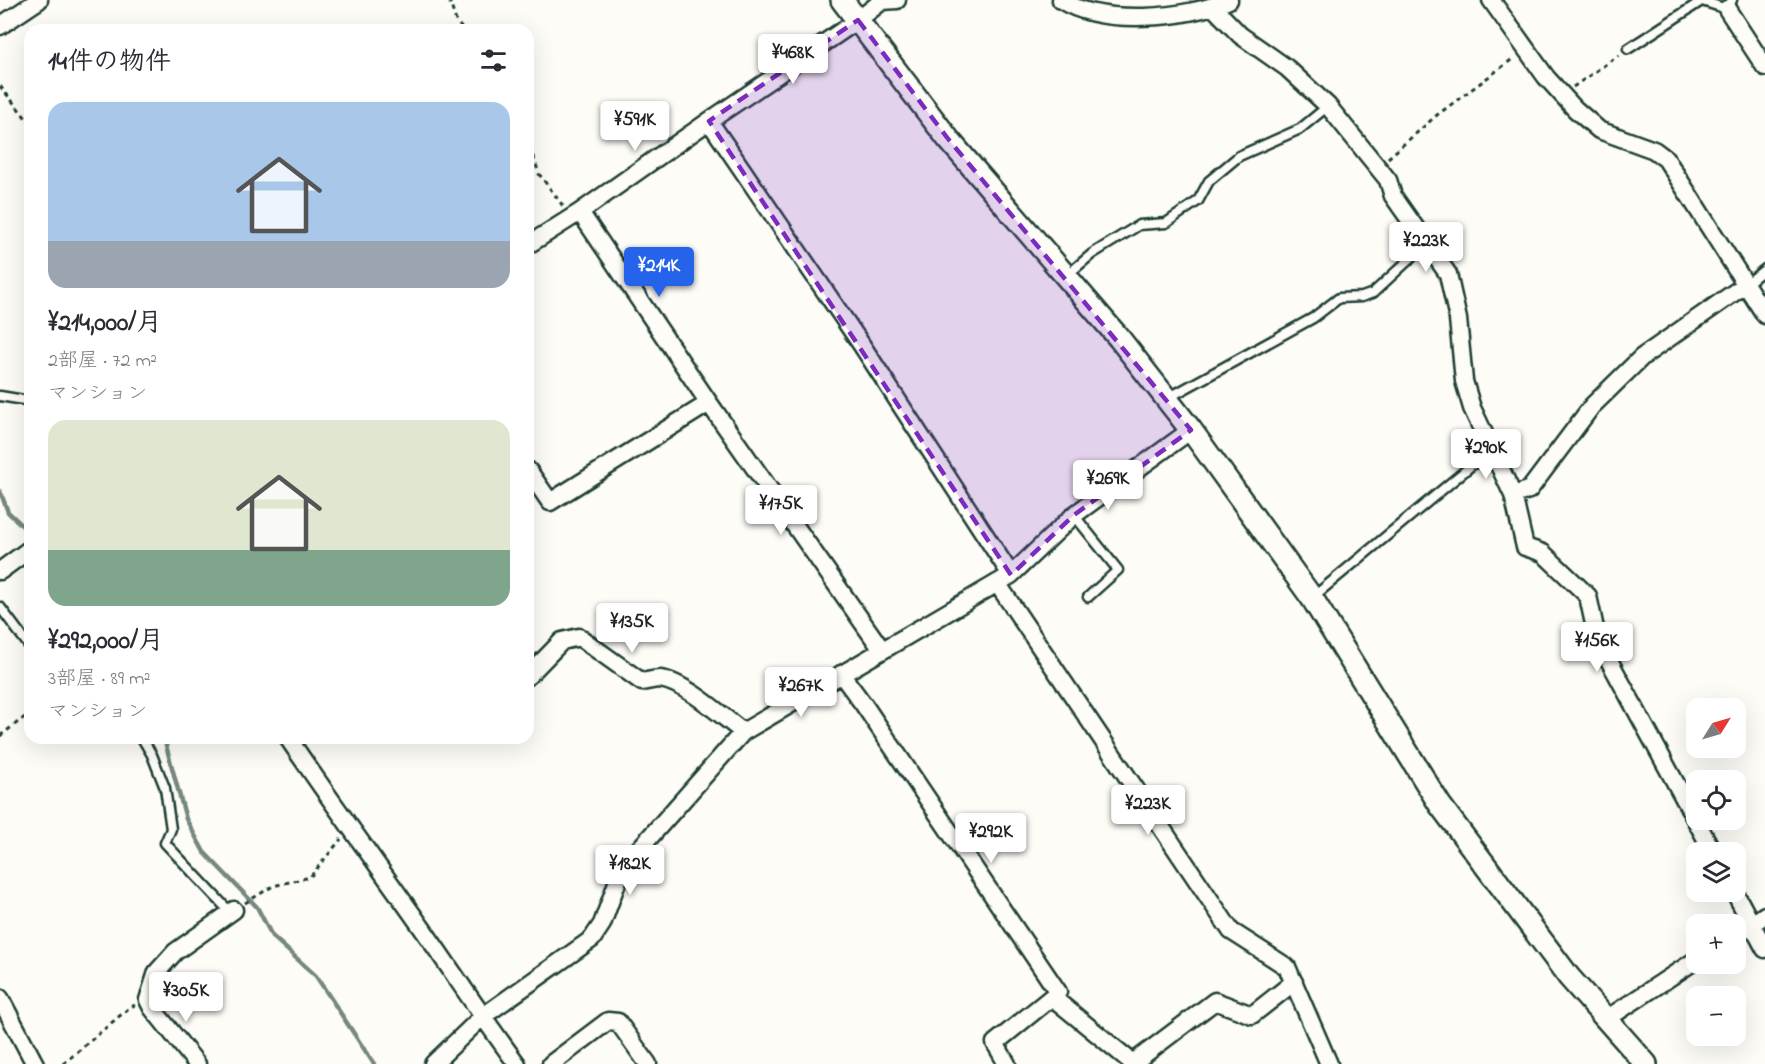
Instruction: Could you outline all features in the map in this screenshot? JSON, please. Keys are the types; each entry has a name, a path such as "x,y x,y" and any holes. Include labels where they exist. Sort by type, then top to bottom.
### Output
{"street":[{"path":"0,26 39,0"},
{"path":"842,0 949,140 1119,338 1191,430 1312,598 1440,806 1569,977 1646,1064"},
{"path":"534,241 576,215 858,20 882,1 897,0"},
{"path":"1061,0 1073,8 1095,6 1140,19 1213,8 1229,0"},
{"path":"1491,0 1561,94 1599,130 1654,150 1666,159 1765,315"},
{"path":"1729,5 1765,67"},
{"path":"1213,8 1240,35 1287,68 1328,106 1388,180 1393,196 1448,274 1458,319 1464,381 1472,408 1490,450 1513,495 1525,547 1543,553 1588,597 1597,638 1708,842"},
{"path":"709,121 861,344 1004,579 1231,931 1287,967 1329,1064"},
{"path":"576,215 882,650"},
{"path":"1513,495 1529,490 1592,406 1642,357 1745,285"},
{"path":"534,479 550,502 709,403"},
{"path":"433,1064 482,1017 592,939 602,924 618,880 634,855 743,732 1004,579 1074,515 1191,430"},
{"path":"0,571 24,553"},
{"path":"534,670 562,641 579,638 642,682 659,679 676,685 703,701 743,732"},
{"path":"841,674 1058,992 995,1043 1007,1064"},
{"path":"292,744 517,1064"},
{"path":"1744,902 1759,919 1765,949"},
{"path":"197,1064 148,1000 157,972 175,952 232,911"},
{"path":"1746,928 1759,919"},
{"path":"1605,1020 1686,967"},
{"path":"1052,997 1134,1063 1215,1001 1252,1015 1294,982"},
{"path":"0,998 35,1064"},
{"path":"551,1064 608,1021 618,1022 648,1064"}],"lane":[{"path":"1628,49 1700,1 1729,5"},
{"path":"1066,276 1092,254 1139,225 1166,223 1198,201 1209,181 1239,156 1299,129 1328,106"},
{"path":"1167,399 1314,318 1339,298 1362,297 1373,293 1427,243"},
{"path":"1745,285 1765,269"},
{"path":"0,396 24,400"},
{"path":"1312,598 1490,450"},
{"path":"1074,515 1119,570 1088,597"},
{"path":"0,607 24,639"},
{"path":"146,744 165,789 171,828 165,843 232,911"}],"path":[{"path":"449,0 458,24"},
{"path":"1561,94 1628,49"},
{"path":"1377,167 1437,116 1526,50"},
{"path":"0,86 24,116"},
{"path":"534,158 539,174 576,215"},
{"path":"0,736 24,718"},
{"path":"232,911 273,886 310,877 350,828"},
{"path":"63,1064 129,1008 148,1000"}],"highlighted area":[{"path":"858,20 949,140 1191,430 1074,515 1011,575 709,121"}],"waterway":[{"path":"0,491 8,512 24,527"},
{"path":"166,744 186,819 204,852 257,907 272,936 316,976 374,1064"}]}
